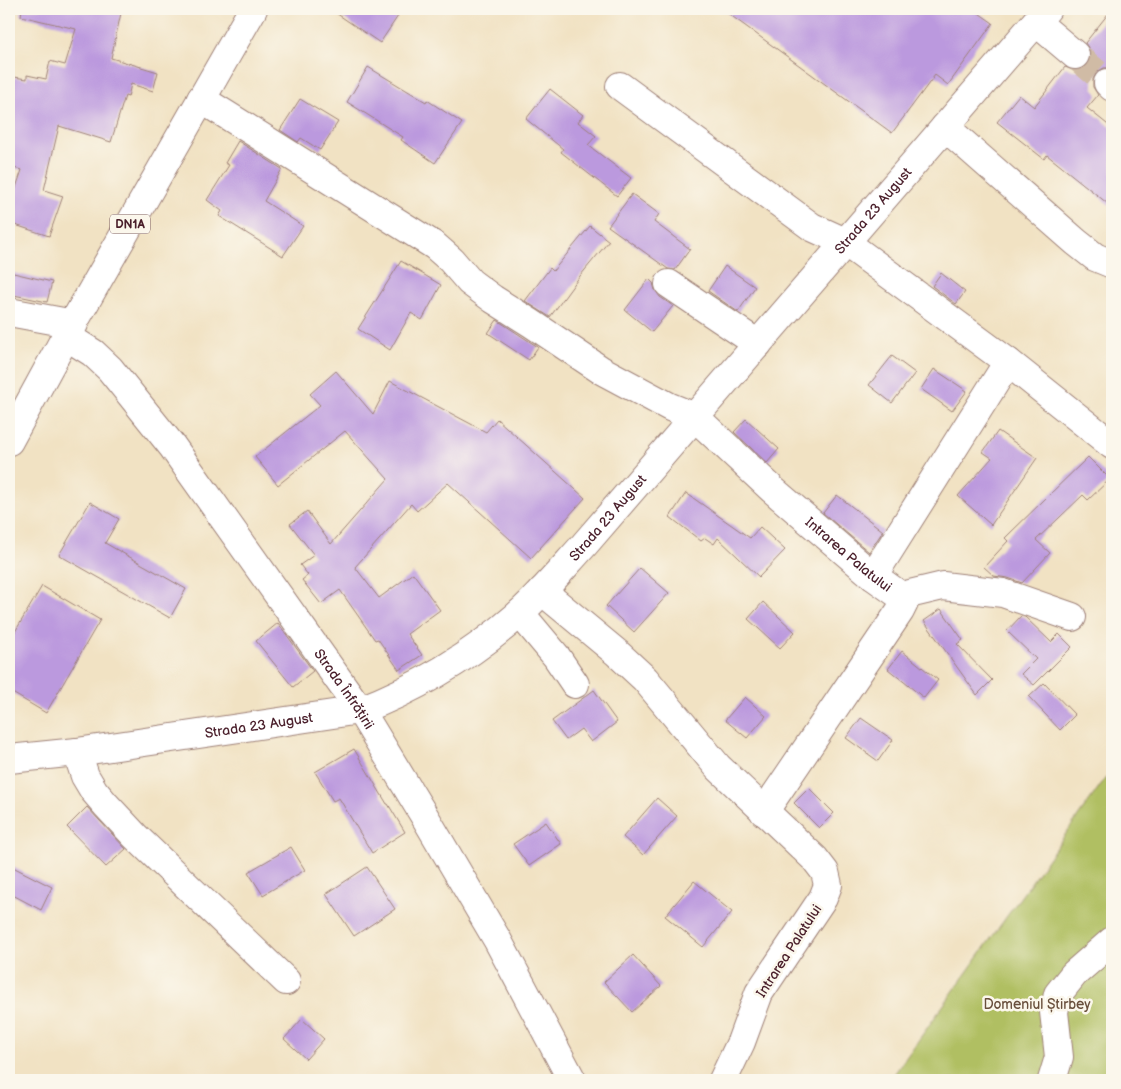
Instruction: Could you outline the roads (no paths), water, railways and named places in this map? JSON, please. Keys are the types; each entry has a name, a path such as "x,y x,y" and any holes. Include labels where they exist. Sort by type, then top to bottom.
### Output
{"street":[{"name":"DN1A","path":"9,440 253,9"},
{"path":"1042,15 1075,55"},
{"name":"Strada 23 August","path":"9,759 77,752 360,710 385,701 480,646 520,613 584,545 1042,15"},
{"path":"620,86 812,227 846,242 1008,362 1112,445"},
{"path":"201,100 435,246 451,260 470,282 601,370 670,407 695,417"},
{"path":"945,127 1076,242 1095,257 1112,264"},
{"path":"669,284 758,344"},
{"name":"Strada Înfrățirii","path":"9,312 70,330 110,369 172,446 360,710 498,941 572,1080"},
{"path":"873,576 1008,362"},
{"name":"Intrarea Palatului","path":"695,417 773,490 873,576 901,596 904,603 764,812"},
{"path":"901,596 943,586 1003,593 1072,618"},
{"name":"Intrarea Palatului","path":"542,590 645,679 718,767 815,858 825,872 828,885 823,898 759,993 741,1042 723,1080"},
{"path":"520,613 556,656 575,684"},
{"path":"77,752 85,776 94,791 106,805 142,843 286,981"},
{"path":"1052,1080 1059,1057 1054,1012 1058,994 1074,974 1112,941"}],"tunnel":[{"path":"1075,55 1108,83"}],"park label":[{"name":"Domeniul Știrbey","path":"1037,1004"}]}
